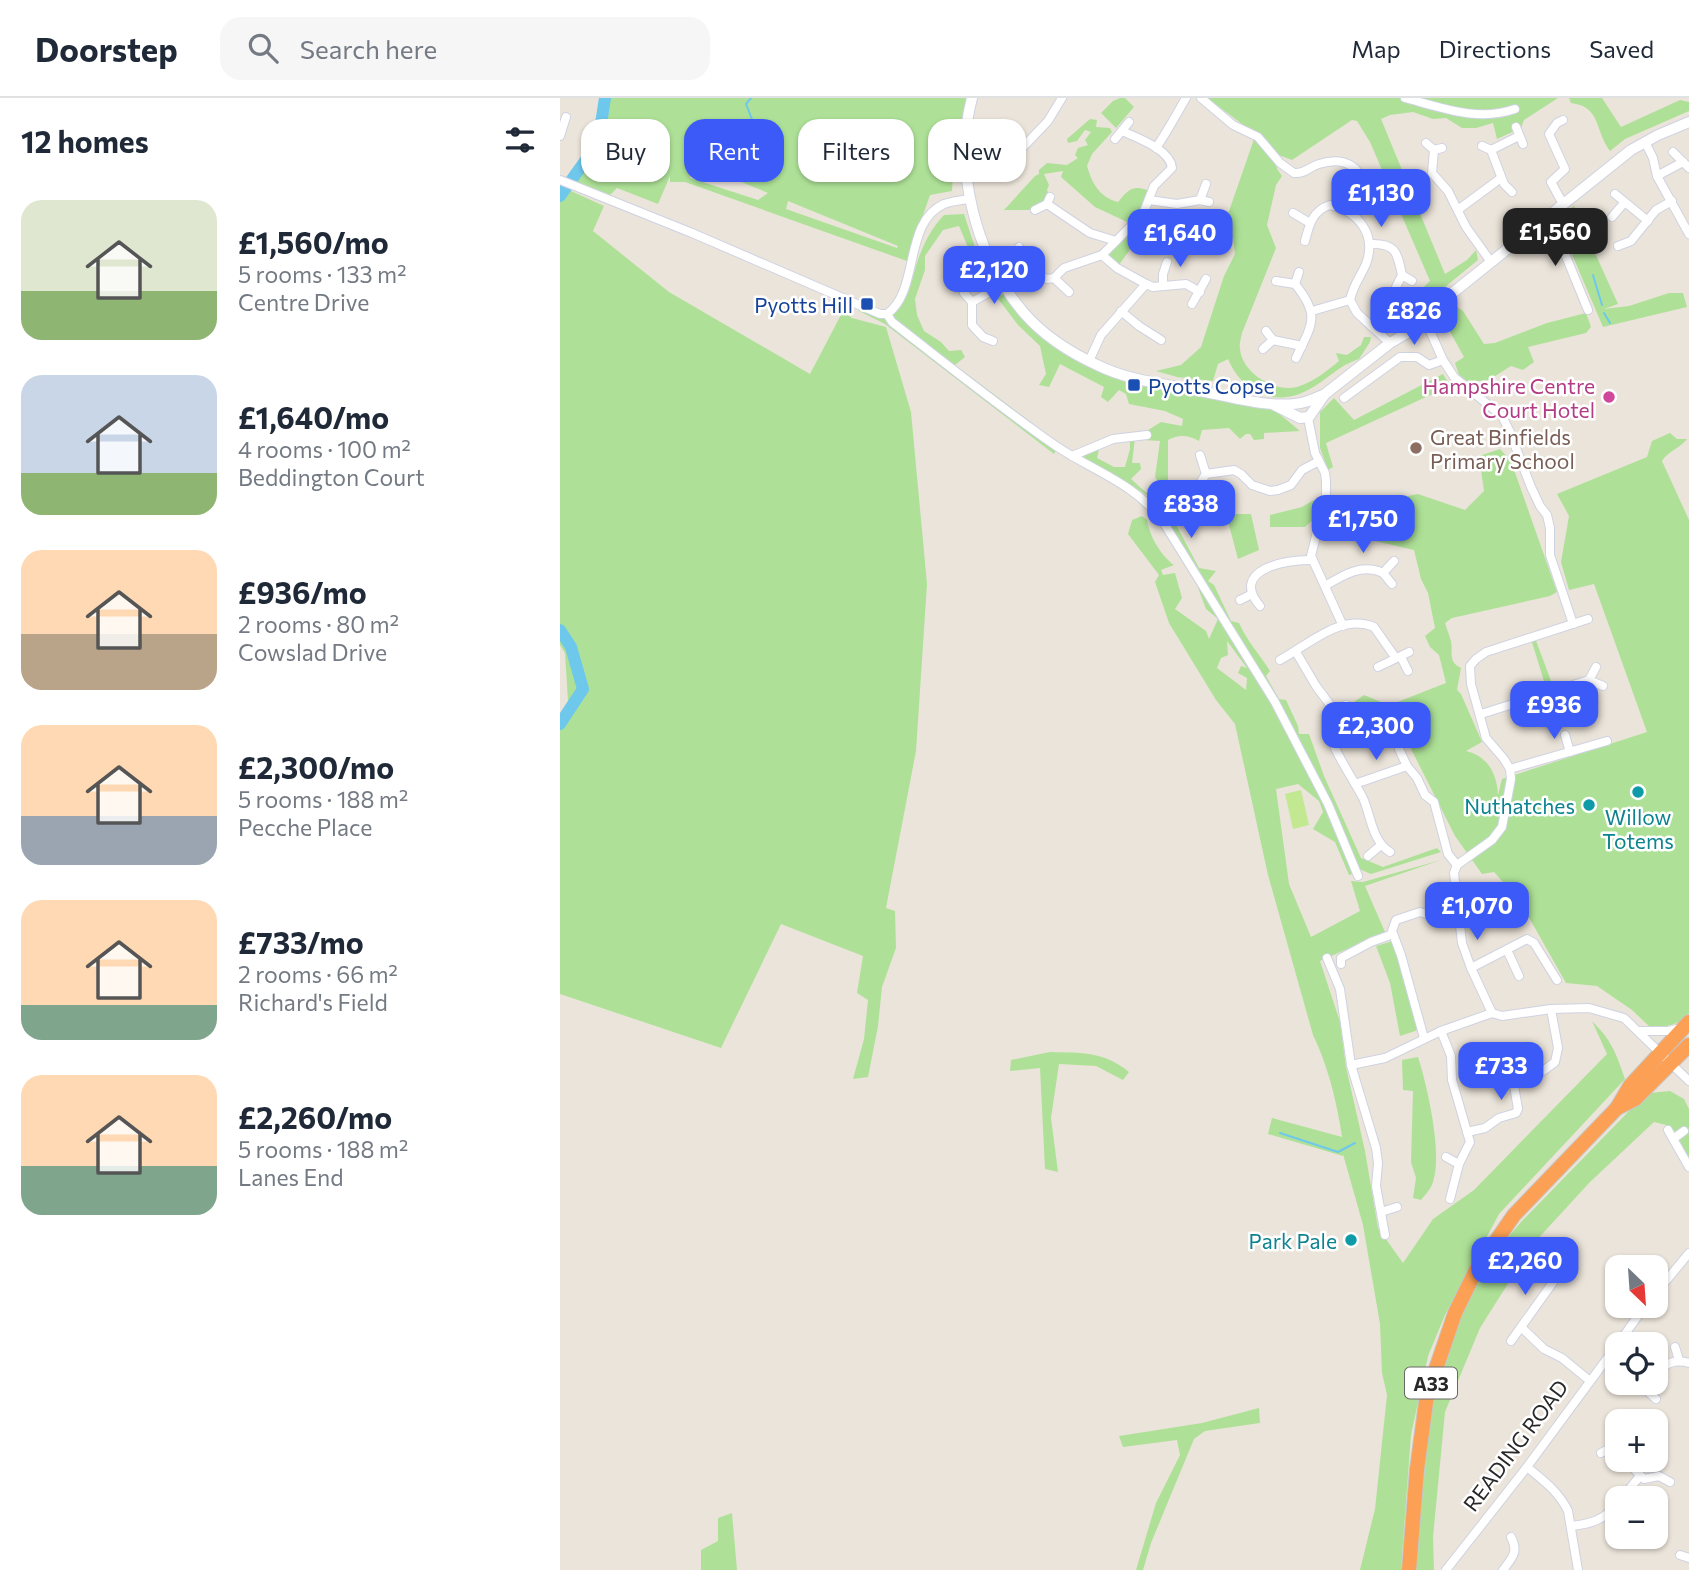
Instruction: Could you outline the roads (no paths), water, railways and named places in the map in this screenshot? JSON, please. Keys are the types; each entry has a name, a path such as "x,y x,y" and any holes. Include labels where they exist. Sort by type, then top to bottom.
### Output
{"highway":[{"name":"A33","path":"1409,1570 1423,1418 1432,1379 1455,1313 1488,1250 1514,1215 1617,1108 1635,1099 1687,1028"},
{"name":"A33","path":"1665,1058 1689,1045"}],"street":[{"path":"972,98 965,137 971,199 979,228 1004,284 1024,313 1063,346 1113,372 1268,403 1305,414"},
{"path":"1026,144 1048,121 1059,102 1048,98"},
{"path":"1156,148 1169,131 1176,112 1186,98"},
{"path":"1200,98 1233,125 1258,137 1290,171 1299,174 1323,163 1342,161 1357,169 1364,185 1364,194 1352,213"},
{"path":"1405,98 1469,115 1497,116 1515,109"},
{"path":"560,136 566,117"},
{"path":"1563,120 1556,123 1549,134 1565,169 1551,182 1563,204"},
{"path":"1115,139 1129,122"},
{"path":"1305,414 1325,394 1390,343 1426,322 1430,313 1450,295 1613,163 1645,142 1689,122"},
{"path":"1019,247 1031,272 1047,279 1054,278 1064,268 1102,255 1143,214 1158,180 1172,168 1171,160 1156,148 1122,131"},
{"path":"1512,192 1504,184 1486,148 1519,136"},
{"path":"1645,142 1657,176 1688,227"},
{"path":"1426,143 1438,149 1432,173 1448,191 1466,227 1491,262"},
{"path":"1342,150 1342,161"},
{"path":"1657,176 1686,165 1673,152"},
{"path":"1459,209 1502,178"},
{"path":"562,180 880,314 887,314"},
{"path":"1149,200 1177,204 1205,201 1206,184"},
{"path":"1615,194 1648,221"},
{"path":"887,314 902,295 925,220 944,204 971,199"},
{"path":"1035,210 1049,201 1090,233 1116,242"},
{"path":"1618,246 1631,241 1656,210 1672,201"},
{"path":"1612,217 1624,202"},
{"path":"1305,241 1316,212 1330,205 1352,213 1366,229 1370,244 1367,262 1355,280 1350,300 1357,313 1390,343"},
{"path":"1293,213 1310,223"},
{"path":"1549,215 1588,310"},
{"path":"1631,241 1635,251"},
{"path":"1370,244 1389,246 1398,256 1402,275 1396,287"},
{"path":"1102,255 1117,268 1146,284 1186,284 1200,292"},
{"path":"1163,286 1167,262"},
{"path":"1295,284 1299,271"},
{"path":"1402,275 1412,281"},
{"path":"1054,278 1069,292"},
{"path":"1192,304 1206,279"},
{"path":"1276,281 1295,284 1312,311 1313,318 1296,358"},
{"path":"972,302 1004,284"},
{"path":"1089,361 1101,335 1146,284"},
{"path":"964,293 972,302 972,325 983,337 993,341"},
{"path":"1312,311 1350,300"},
{"path":"1121,311 1161,341"},
{"path":"887,314 892,322 1031,429 1072,456 1120,482 1143,499 1162,520 1275,702 1328,804 1357,876"},
{"path":"1426,322 1454,377 1502,416 1510,430 1531,487 1547,515 1550,555 1573,624"},
{"path":"1266,331 1273,340 1302,346"},
{"path":"1263,349 1273,340"},
{"path":"1345,398 1400,357 1412,355 1429,365 1443,360"},
{"path":"1305,414 1325,473 1326,496 1312,546 1312,560 1343,626"},
{"path":"1072,456 1112,439 1147,435"},
{"path":"1200,455 1204,477 1234,470 1252,485 1270,491 1291,485 1302,470 1319,461"},
{"path":"1260,606 1252,594 1254,579 1263,569 1289,561 1312,560"},
{"path":"1383,573 1394,561"},
{"path":"1325,586 1356,570 1372,569 1383,573 1392,584"},
{"path":"1240,600 1252,594"},
{"path":"1492,1013 1462,943 1454,873 1457,864 1492,840 1502,827 1511,779 1510,769 1486,738 1469,675 1470,666 1476,659 1499,647 1588,619"},
{"path":"1280,660 1317,637 1343,626 1368,624 1374,627 1408,671"},
{"path":"1296,652 1334,710"},
{"path":"1378,667 1409,652"},
{"path":"1589,680 1597,667"},
{"path":"1481,714 1589,680 1603,686"},
{"path":"1327,720 1334,710 1346,705"},
{"path":"1565,735 1570,752"},
{"path":"1510,769 1607,741"},
{"path":"1335,748 1355,784 1381,845 1390,852"},
{"path":"1399,749 1425,795 1434,802 1448,854 1457,864"},
{"path":"1355,784 1407,766"},
{"path":"1368,856 1381,845"},
{"path":"1424,1038 1393,924 1396,919 1420,912 1436,917 1458,914"},
{"path":"1331,968 1344,962 1342,958 1371,942 1394,934"},
{"path":"1471,968 1527,939 1534,943 1557,980"},
{"path":"1507,950 1519,976"},
{"path":"1327,958 1340,989 1351,1065 1376,1148 1376,1186 1385,1235"},
{"path":"1351,1065 1385,1058 1424,1038 1492,1013 1502,1016 1551,1009 1601,1010 1624,1018 1689,1081"},
{"path":"1513,1080 1543,1071 1555,1062 1558,1048 1551,1009"},
{"path":"1639,1031 1687,1028"},
{"path":"1441,1031 1451,1056 1452,1080 1470,1142 1458,1164 1450,1199"},
{"path":"1467,1132 1485,1128 1499,1118 1516,1113 1518,1103 1506,1058"},
{"path":"1668,1130 1689,1167"},
{"path":"1674,1139 1684,1131"},
{"path":"1446,1157 1458,1164"},
{"path":"1381,1212 1397,1207"},
{"path":"1668,1278 1689,1253"},
{"path":"1543,1270 1554,1280"},
{"path":"1511,1340 1561,1271"},
{"path":"1521,1327 1544,1349 1562,1358 1590,1381"},
{"path":"1675,1347 1678,1360"},
{"name":"READING ROAD","path":"1446,1570 1527,1467 1605,1360"},
{"path":"1668,1363 1678,1360 1689,1363"},
{"path":"1652,1395 1656,1399"},
{"path":"1601,1453 1605,1451"},
{"path":"1527,1467 1557,1493 1564,1503 1571,1526 1578,1570"},
{"path":"1636,1472 1644,1479 1659,1476 1670,1482"},
{"path":"1632,1486 1640,1476"},
{"path":"1571,1526 1597,1522 1605,1518"},
{"path":"1503,1570 1515,1554 1515,1546 1509,1535"}],"waterway":[{"path":"560,196 598,143 605,98"},
{"path":"751,98 746,104 752,119"},
{"path":"1593,275 1602,305"},
{"path":"1604,313 1610,323"},
{"path":"560,630 571,647 583,689 560,724"},
{"path":"1280,1133 1338,1152 1355,1143"}],"place":[{"name":"Pyotts Hill","path":"867,304"},
{"name":"Pyotts Copse","path":"1134,385"},
{"name":"Hampshire Centre Court Hotel","path":"1609,397"},
{"name":"Great Binfields Primary School","path":"1416,448"},
{"name":"Willow Totems","path":"1638,792"},
{"name":"Nuthatches","path":"1589,805"},
{"name":"Park Pale","path":"1351,1240"}]}
